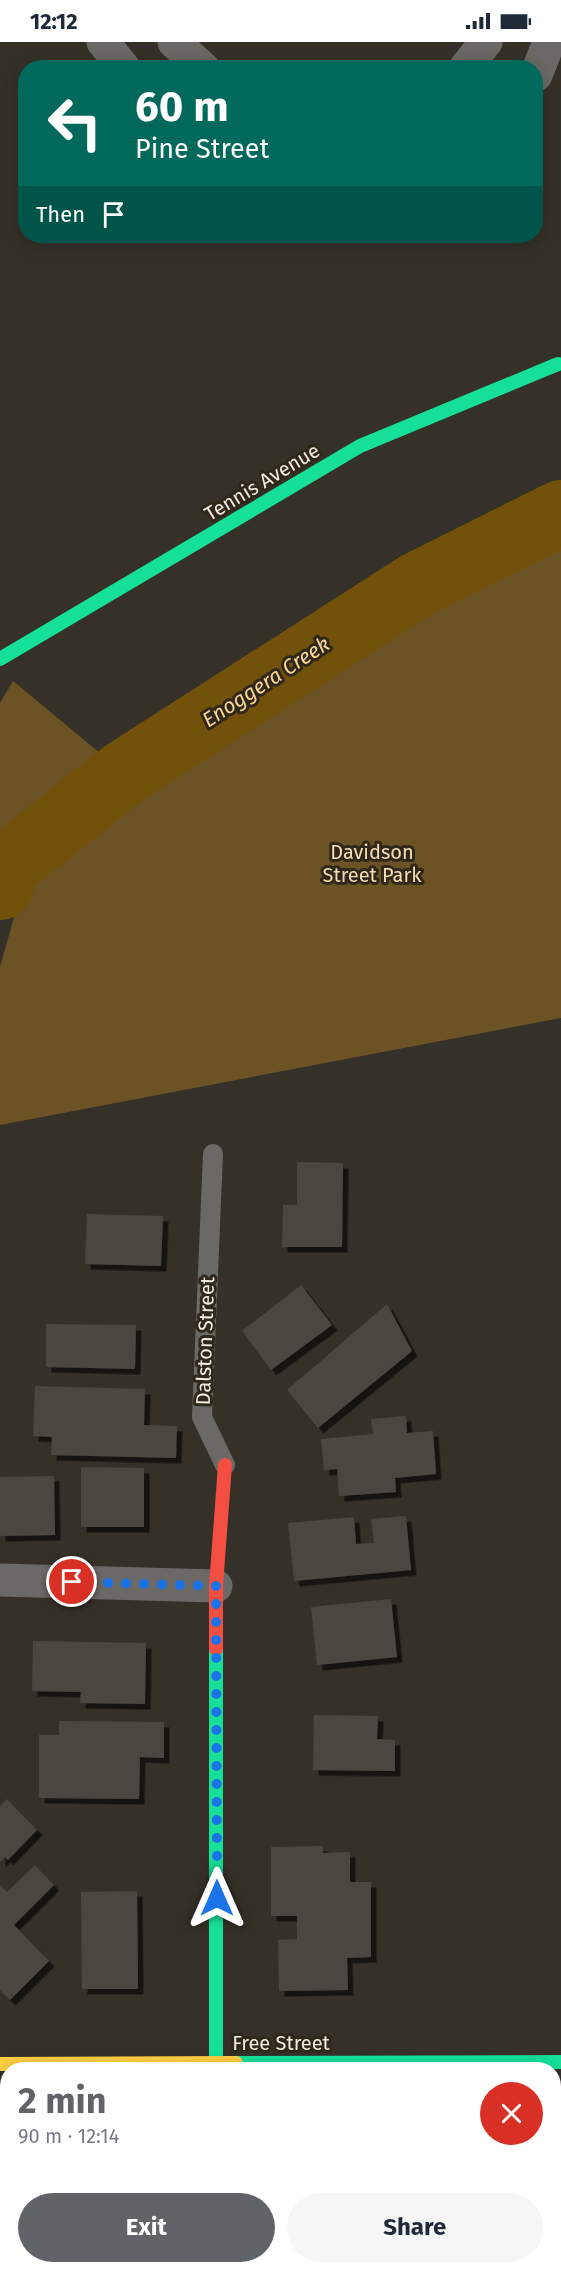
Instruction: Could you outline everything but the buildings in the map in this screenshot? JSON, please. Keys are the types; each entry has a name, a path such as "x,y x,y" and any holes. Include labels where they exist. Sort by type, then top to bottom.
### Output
{"street":[{"path":"104,42 118,60"},
{"path":"174,42 194,60"},
{"path":"471,60 486,42"},
{"path":"542,60 549,42"},
{"name":"Tennis Avenue","path":"0,659 360,446 558,364"},
{"name":"Dalston Street","path":"216,2062 216,1586 225,1465"},
{"path":"0,1580 216,1586"},
{"name":"Free Street","path":"216,2062 561,2062"}],"lane":[{"name":"Dalston Street","path":"213,1154 202,1417 225,1465"}],"green space":[{"name":"Davidson Street Park","path":"561,545 561,1018 0,1125 0,967 30,860 409,618"},
{"path":"13,681 124,773 7,866 0,887 0,703"}],"waterway":[{"name":"Enoggera Creek","path":"0,887 7,866 124,773 417,585 561,513"}],"traffic: fast":[{"path":"0,659 360,446 558,364"},
{"path":"216,1649 216,2062"}],"traffic: jam":[{"path":"216,1649 216,1586 225,1465"}],"route":[{"path":"72,1582 216,1586 217,1898"}]}
